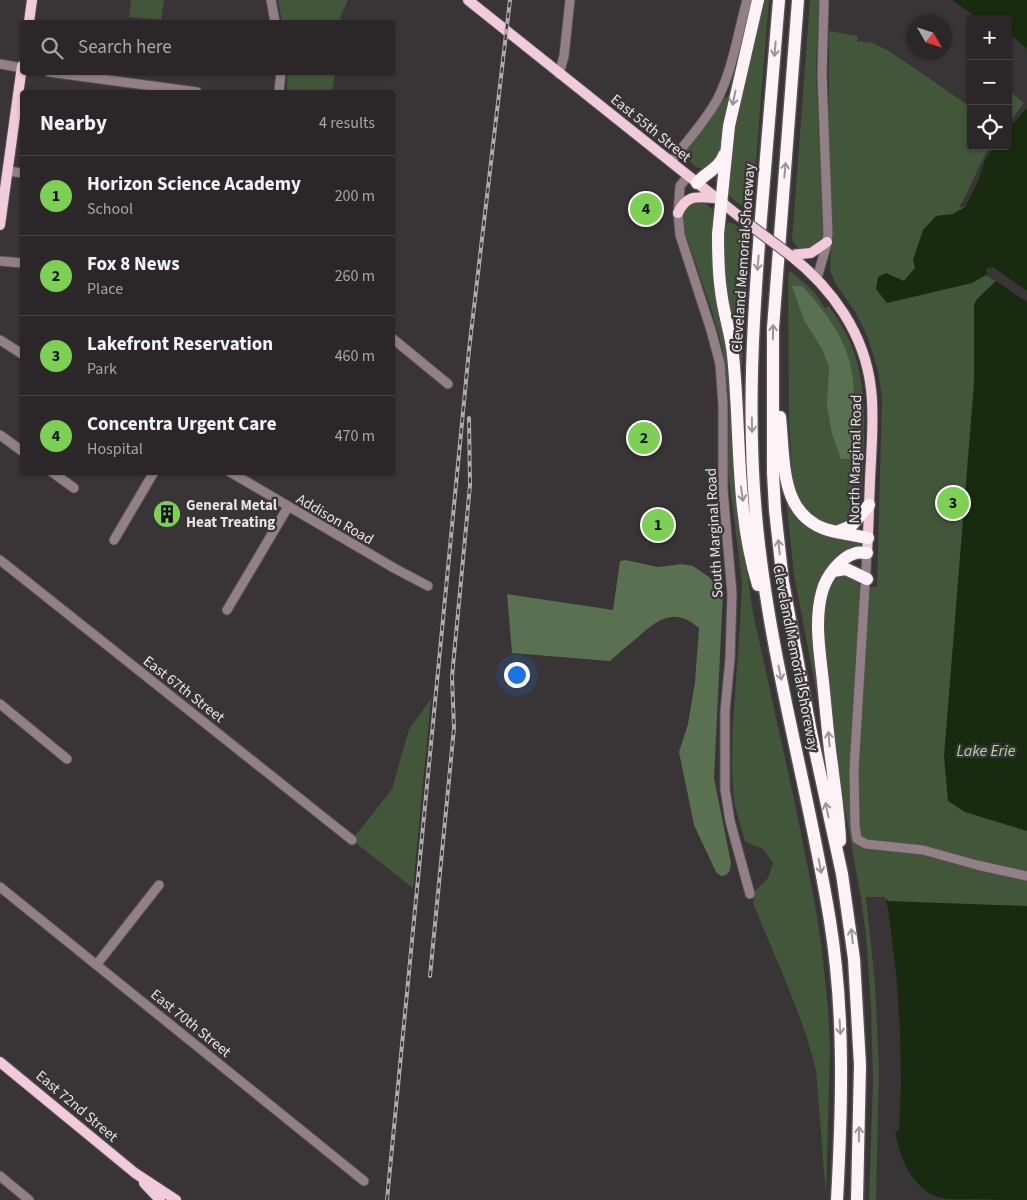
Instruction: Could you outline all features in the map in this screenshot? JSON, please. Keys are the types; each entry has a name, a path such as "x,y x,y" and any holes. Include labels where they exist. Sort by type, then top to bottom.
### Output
{"highway":[{"path":"758,0 734,101 725,152 719,200 718,234 721,291 733,352 739,476 753,569 770,625"},
{"name":"Cleveland Memorial Shoreway","path":"779,0 756,282 751,396 752,471 770,625 819,860 838,977 842,1090 838,1200"},
{"name":"Cleveland Memorial Shoreway","path":"798,0 773,328 773,473 783,582 810,732 842,874 854,958 860,1056 857,1200"},
{"path":"693,180 717,167 725,152"},
{"path":"773,359 787,479 791,496 800,513 820,528 868,538"},
{"path":"836,532 851,526 869,505"},
{"path":"842,874 839,812 832,765 818,629 821,595 828,578 833,571 852,555 867,553"},
{"path":"833,571 846,568 866,579"}],"main road":[{"path":"28,20 32,0"},
{"name":"East 55th Street","path":"468,0 817,278"},
{"path":"0,225 21,75"},
{"path":"678,213 689,199 697,197 719,200"},
{"path":"793,258 818,250 827,242"},
{"name":"North Marginal Road","path":"817,278 839,305 851,324 863,353 870,379 872,423 867,553"},
{"name":"East 72nd Street","path":"0,1062 135,1173 174,1199"},
{"name":"East 72nd Street","path":"135,1173 160,1200"}],"street":[{"path":"271,0 275,20"},
{"path":"559,74 564,56 570,0"},
{"path":"671,162 706,117 722,89 747,0"},
{"path":"817,278 827,242 822,75 824,0"},
{"path":"0,64 20,67"},
{"path":"71,75 182,90"},
{"path":"279,90 281,75"},
{"path":"8,171 20,173"},
{"name":"South Marginal Road","path":"693,180 680,186 678,213 681,240 712,330 720,364 723,405 723,490 732,594 730,659 725,711 725,789 730,822 750,894"},
{"path":"0,261 20,263"},
{"path":"0,340 20,353"},
{"path":"395,340 448,384"},
{"path":"0,435 20,450"},
{"path":"56,475 74,488"},
{"path":"114,540 152,475"},
{"name":"Addison Road","path":"235,475 428,586"},
{"path":"227,610 288,507"},
{"name":"North Marginal Road","path":"867,553 853,795 855,831 858,838 862,843 870,845 917,848 977,865 1027,876"},
{"name":"East 67th Street","path":"0,560 352,840"},
{"path":"0,704 68,759"},
{"path":"97,964 160,885"},
{"name":"East 70th Street","path":"0,887 364,1181"},
{"path":"0,1176 29,1200"}],"shaded area":[{"path":"131,0 164,0 161,20 129,17"},
{"path":"278,0 348,0 340,20 282,20"},
{"path":"762,0 769,0 752,210 745,209 727,194 730,138"},
{"path":"810,0 819,0 816,70 823,232 821,241 807,249 798,248 792,240"},
{"path":"829,31 858,36 857,41 873,43 889,51 967,104 967,150 989,150 959,207 1027,210 1027,920 908,916 884,897 866,897 875,983 879,1070 876,1200 869,1200 873,1082 871,1006 866,934 842,792 825,644 824,618 833,577 842,572 859,581 859,587 877,587 882,399 878,371 868,338 856,313 836,284 830,271 832,233 829,155"},
{"path":"287,75 335,75 332,90 287,90"},
{"path":"1012,93 1024,103 1012,119"},
{"path":"723,96 730,99 720,154 707,169 698,168 688,158 687,150 716,110"},
{"path":"701,200 712,209 715,217 743,546 753,613 794,799 815,904 822,950 830,1047 826,1196 816,1070 796,1007 753,903 755,891 768,878 773,863 763,849 745,842 734,802 732,768 733,723 742,583 728,470 729,407 722,347 712,311 684,230 684,216 687,206 689,203"},
{"path":"730,222 739,227 750,239 742,366 738,367 724,286 723,225"},
{"path":"791,271 815,293 825,308 829,306 854,351 859,371 863,391 864,412 862,495 860,510 843,526 827,526 802,506 793,485 789,422 788,274"},
{"path":"792,286 802,286 818,304 838,334 848,356 853,379 854,402 850,459 841,459 832,434 827,405 829,366 822,349 804,320"},
{"path":"786,498 798,517 860,541 860,546 818,590 821,716 794,575"},
{"path":"625,560 658,567 682,564 693,566 709,577 723,593 714,778 731,863 729,872 726,875 721,876 716,872 694,825 679,752 688,724 695,682 699,628 682,618 666,618 652,626 610,661 512,653 507,594 613,610 620,561"},
{"path":"431,699 413,888 352,840 392,789 409,729"}],"water":[{"path":"952,0 1027,0 1027,49 1012,36 1012,15 973,15"},
{"name":"Lake Erie","path":"1027,108 1027,831 965,812 948,801 944,756 974,383 974,305 977,299 996,281 986,275 972,283 887,303 876,289 878,277 886,273 904,281 915,268 913,260 923,230 936,216 953,214 965,207 979,179 985,160 992,150 1012,150 1012,125"},
{"path":"886,901 1027,906 1027,1200 942,1198 923,1189 915,1181 904,1162 895,1132 899,1130 899,1042 895,976"}],"pier":[{"path":"993,267 1027,291 1027,302 987,275 987,268"},
{"path":"885,899 888,908 897,982 900,1032 901,1082 899,1130 895,1132 899,1151 907,1170 927,1194 917,1186 905,1171 896,1151 892,1132 897,1128 897,1033"}],"railway":[{"path":"387,1200 469,350 510,0"},
{"path":"430,976 454,728 452,677 470,485 469,418"}],"place":[{"name":"Concentra Urgent Care","path":"646,209"},
{"name":"Fox 8 News","path":"644,438"},
{"name":"Lakefront Reservation","path":"953,503"},
{"name":"General Metal Heat Treating","path":"167,514"},
{"name":"Horizon Science Academy","path":"658,525"}]}
